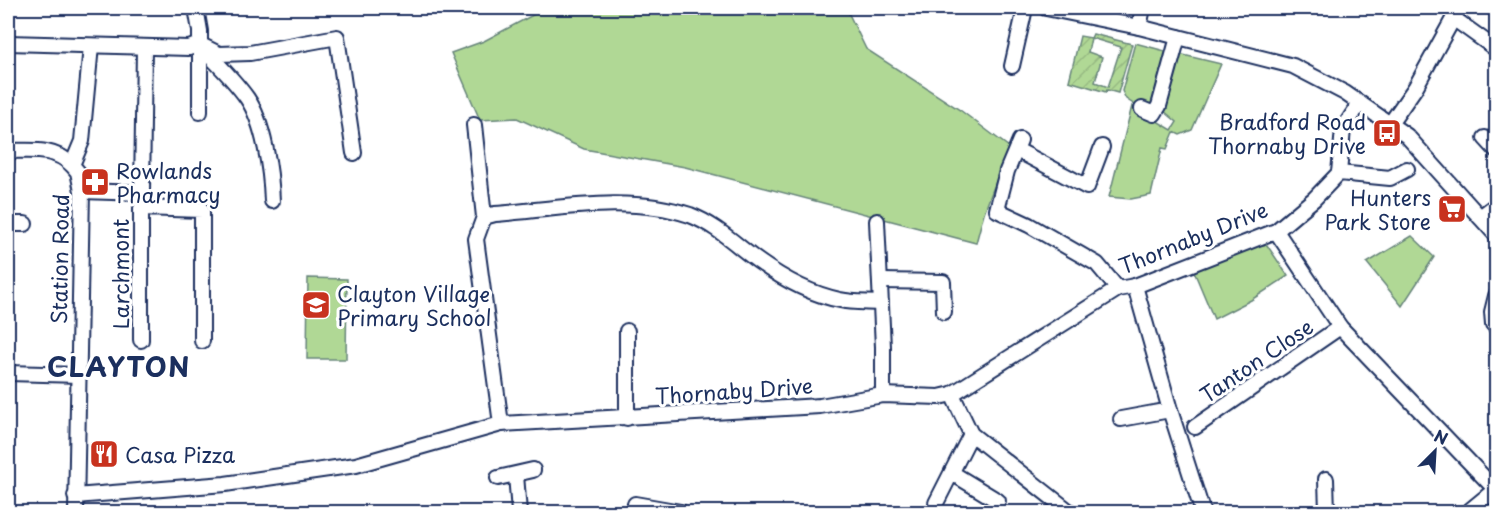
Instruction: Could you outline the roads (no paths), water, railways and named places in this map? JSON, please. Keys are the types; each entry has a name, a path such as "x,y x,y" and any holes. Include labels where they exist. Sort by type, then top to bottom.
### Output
{"street":[{"path":"196,8 200,31 200,112"},
{"path":"1012,66 1024,13 1023,8"},
{"path":"1046,8 1139,27 1293,66 1345,93 1407,136 1497,235"},
{"path":"1139,27 1143,8"},
{"path":"1390,124 1415,88 1456,13 1497,49"},
{"path":"8,43 189,48 199,44 219,54 250,54 337,37 354,153"},
{"path":"1154,114 1159,106 1178,37"},
{"path":"199,44 248,99 260,124 272,201"},
{"name":"Station Road","path":"76,513 82,191 78,172 72,165 82,141 91,46"},
{"name":"Larchmont","path":"141,340 144,47"},
{"path":"1360,103 1343,129 1339,173 1390,178 1407,169"},
{"path":"474,125 484,217 476,239 501,424"},
{"path":"1485,138 1497,150"},
{"path":"1102,147 1087,187 1018,145 1007,171 997,210 1029,225 1097,264 1118,289"},
{"path":"8,151 55,153 64,156 72,165"},
{"name":"Thornaby Drive","path":"75,496 225,484 356,465 501,424 820,406 883,395 939,397 952,394 1118,289 1135,286 1276,231 1314,199 1339,173"},
{"path":"82,191 142,193"},
{"path":"484,217 495,214 618,204 655,207 691,216 724,233 759,262 808,291 842,301 881,303"},
{"path":"1480,217 1497,205"},
{"name":"Larchmont","path":"141,208 202,210 202,341"},
{"path":"877,221 881,281 883,395"},
{"path":"8,224 26,224"},
{"path":"1276,231 1340,327 1496,490 1468,513"},
{"path":"881,281 943,282 944,312"},
{"path":"1135,286 1170,410 1204,513"},
{"path":"1497,296 1492,312 1493,324 1497,327"},
{"name":"Tanton Close","path":"1195,427 1340,327"},
{"path":"627,331 627,418"},
{"path":"8,373 79,375"},
{"path":"952,394 970,434 1070,513"},
{"path":"1120,419 1170,410"},
{"path":"936,502 970,434"},
{"path":"498,478 533,470"},
{"path":"952,472 998,501"},
{"path":"516,475 519,513"},
{"path":"1326,478 1327,513"},
{"path":"635,504 656,510 681,513"}],"place":[{"name":"Bradford Road Thornaby Drive","path":"1387,133"},
{"name":"Rowlands Pharmacy","path":"95,182"},
{"name":"Hunters Park Store","path":"1452,209"},
{"name":"Clayton Village Primary School","path":"316,305"},
{"name":"Casa Pizza","path":"104,454"}],"district":[{"name":"CLAYTON","path":"119,365"}]}
